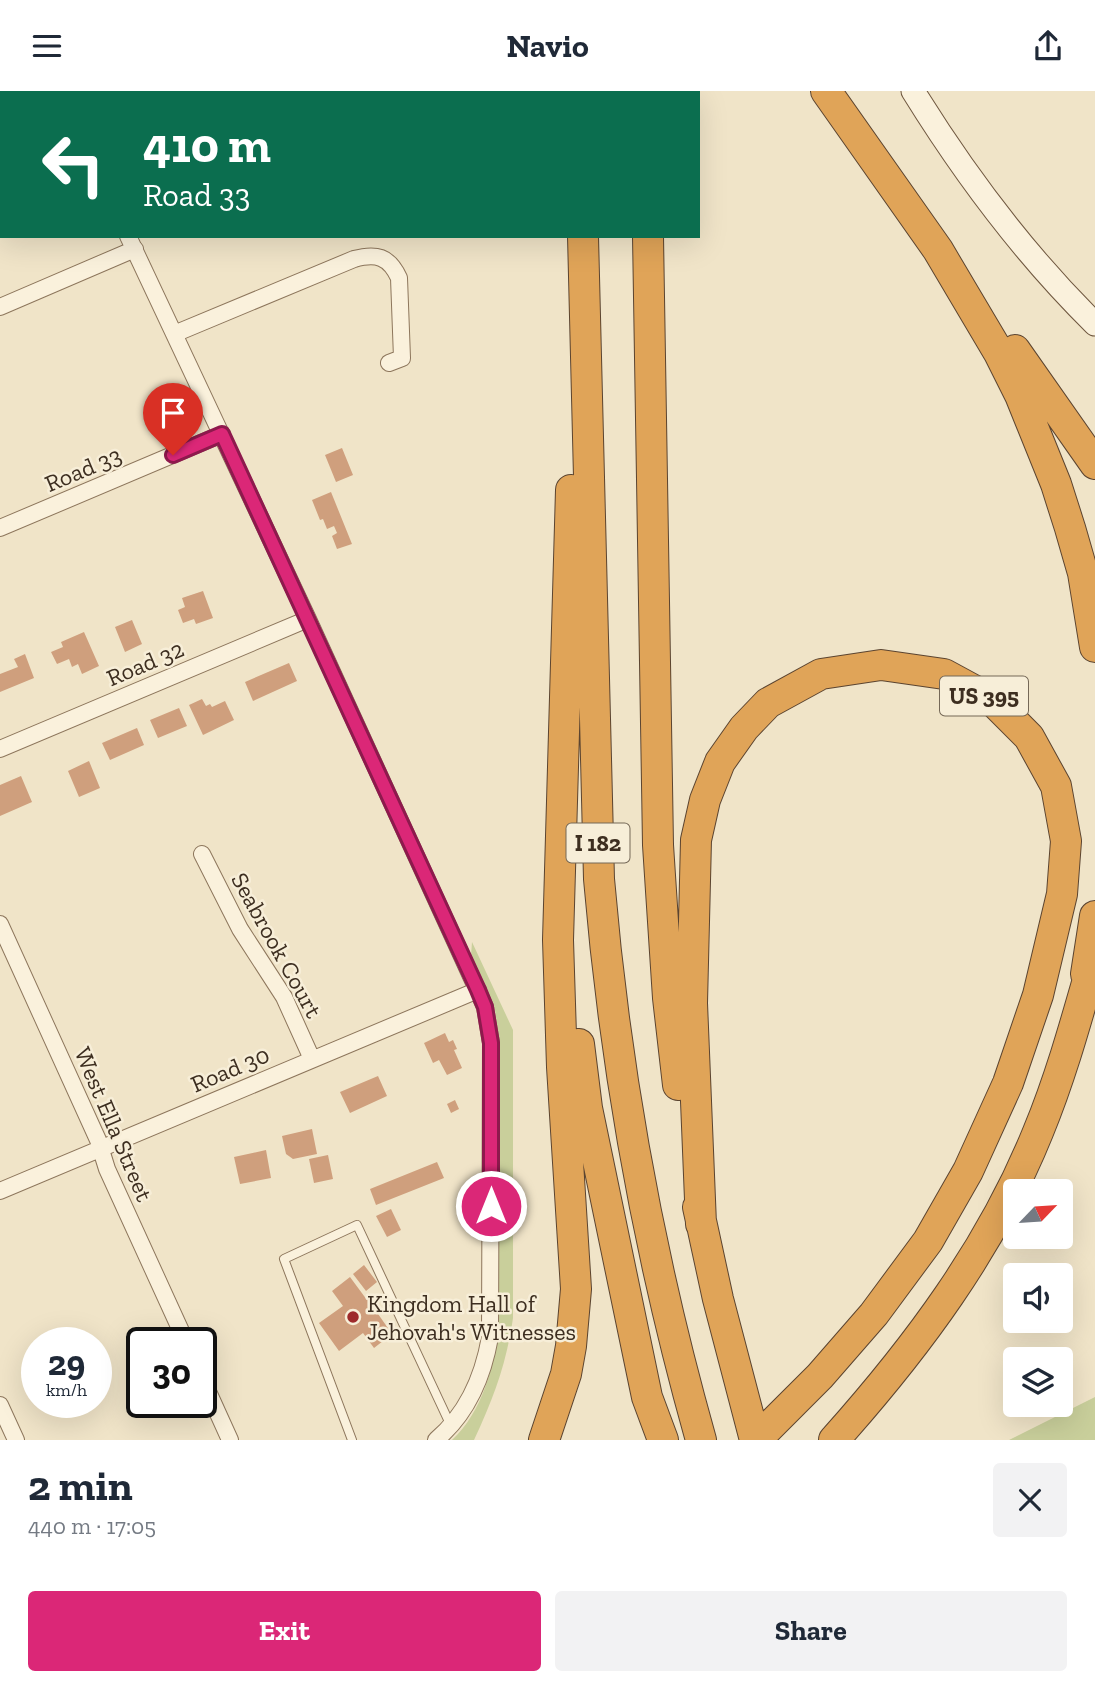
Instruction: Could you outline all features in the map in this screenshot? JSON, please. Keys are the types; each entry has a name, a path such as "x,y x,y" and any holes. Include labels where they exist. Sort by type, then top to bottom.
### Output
{"highway":[{"path":"826,91 938,250 999,353 1039,437 1056,484 1080,562 1095,647"},
{"path":"544,1440 566,1374 576,1289 562,1067 558,940 581,238"},
{"name":"I 182","path":"581,238 599,879 606,955 639,1183 701,1440"},
{"name":"I 182","path":"648,238 657,845 661,909 677,1073 701,1224 736,1373 756,1440"},
{"path":"938,250 952,262 1095,464"},
{"name":"US 395","path":"701,1224 692,1003 696,840 705,800 720,762 744,728 768,703 821,674 881,665 944,674 992,700 1029,737 1056,786 1066,841 1062,894 1038,995 1012,1071 968,1171 928,1241 874,1314 820,1376 756,1440"},
{"path":"559,884 587,1108 647,1397 663,1440"},
{"path":"1082,999 1095,916"},
{"path":"835,1440 918,1340 974,1259 997,1220 1038,1132 1069,1045 1095,955"}],"main road":[{"path":"914,91 952,150 1003,220 1095,324"}],"street":[{"path":"0,307 131,243 308,619 485,1007 491,1043 490,1337 484,1367 472,1394 451,1426 436,1440"},
{"path":"174,334 354,258 371,255 385,260 394,268 399,278 402,358 389,363"},
{"name":"Road 33","path":"0,528 222,434"},
{"name":"Road 32","path":"0,748 308,619"},
{"name":"Seabrook Court","path":"202,854 240,929 284,997 312,1059"},
{"name":"West Ella Street","path":"0,924 179,1327"},
{"name":"Road 30","path":"0,1191 478,990"},
{"path":"0,1405 16,1440"},
{"path":"217,1411 230,1440"}],"lane":[{"path":"352,1440 284,1259 357,1225 451,1426"}],"green space":[{"path":"472,942 513,1030 513,1318 498,1381 474,1440 452,1440 472,1416 479,1402 490,1372 499,1325 499,1038 495,1010 471,956"},
{"path":"1095,1397 1095,1440 1009,1440 1055,1417 1073,1417 1073,1408"}],"building":[{"path":"342,448 353,475 336,482 325,455"},
{"path":"331,492 352,544 337,549 332,536 337,533 334,526 327,529 312,500"},
{"path":"203,591 213,618 196,624 194,619 183,623 178,610 185,607 182,598"},
{"path":"132,620 142,644 125,652 115,627"},
{"path":"84,632 99,666 82,674 78,664 72,667 69,659 57,664 51,652 63,647 61,642"},
{"path":"25,654 34,678 0,692 0,674 18,667 14,659"},
{"path":"289,663 297,681 253,701 245,682"},
{"path":"202,699 206,706 210,704 212,707 225,701 234,720 203,735 189,705"},
{"path":"179,708 187,726 158,738 150,720"},
{"path":"137,728 144,745 110,760 102,743"},
{"path":"89,761 100,788 79,797 68,771"},
{"path":"21,776 32,802 0,816 0,785"},
{"path":"445,1033 449,1042 453,1040 457,1049 454,1050 462,1068 447,1075 439,1060 433,1063 424,1043"},
{"path":"378,1076 387,1096 350,1113 340,1092"},
{"path":"455,1100 459,1109 451,1113 447,1104"},
{"path":"312,1129 317,1154 293,1159 286,1154 282,1136"},
{"path":"266,1150 271,1178 240,1184 234,1157"},
{"path":"328,1155 333,1179 314,1183 309,1159"},
{"path":"437,1162 444,1178 376,1205 370,1189"},
{"path":"391,1209 401,1230 387,1237 376,1216"},
{"path":"364,1265 377,1282 366,1291 353,1274"},
{"name":"Kingdom Hall of Jehovah's Witnesses","path":"350,1277 367,1300 372,1296 380,1308 376,1311 392,1334 374,1348 363,1333 339,1351 319,1323 343,1306 332,1291"}],"place":[{"name":"Kingdom Hall of Jehovah's Witnesses","path":"353,1317"}],"route":[{"path":"173,455 222,434 478,990 485,1007 491,1043 491,1206"}]}
